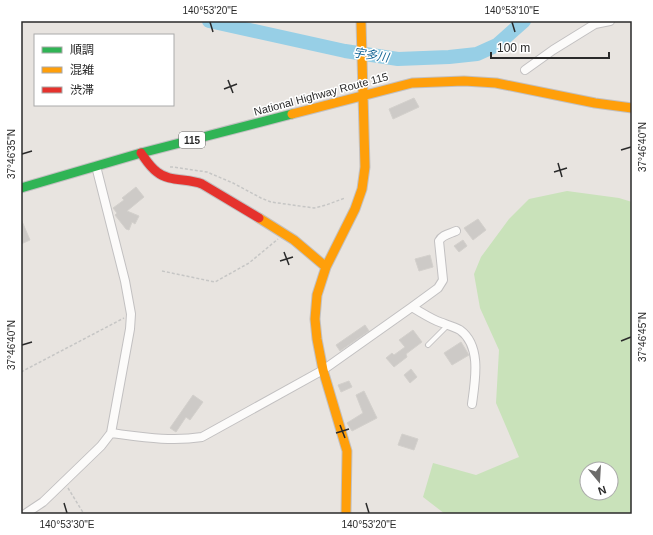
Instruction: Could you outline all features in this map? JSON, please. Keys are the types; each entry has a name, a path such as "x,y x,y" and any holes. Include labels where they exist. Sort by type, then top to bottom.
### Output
{"main road":[{"path":"346,514 347,451 323,370 315,319 317,296 326,267 355,209 362,189 365,167 361,21"},
{"name":"National Highway Route 115","path":"21,188 141,153 364,92 412,84 470,81 496,83 595,103 632,108"},
{"path":"141,153 157,173 163,176 197,182 284,232 312,252 326,267"}],"street":[{"path":"525,70 553,50 595,24 610,21"},
{"path":"25,514 43,502 65,482 111,434 130,329 131,314 125,281 96,166"},
{"path":"111,434 162,440 185,440 202,437 323,370 438,288 444,280 439,241 444,236 456,231"},
{"path":"412,307 435,320 459,329 467,336 472,345 476,374 472,404"}],"lane":[{"path":"428,345 448,325"}],"path":[{"path":"157,173 173,167 207,172 271,202 314,208 345,198"},
{"path":"162,271 215,282 248,263 275,242 284,232"},
{"path":"21,372 131,314"},
{"path":"65,482 84,514"}],"green space":[{"path":"567,191 619,198 632,202 632,514 445,514 423,497 433,463 476,475 519,457 496,403 499,350 480,308 474,274 481,257 509,219 529,199"}],"building":[{"path":"414,98 419,107 393,119 389,109"},
{"path":"136,187 144,197 127,211 139,216 135,224 132,222 129,230 126,229 115,215 117,213 113,208 124,200 122,198"},
{"path":"21,219 30,240 21,244"},
{"path":"478,219 486,230 473,240 464,228"},
{"path":"463,240 467,246 459,252 454,246"},
{"path":"430,255 433,267 419,271 415,259"},
{"path":"365,325 369,331 340,351 336,345"},
{"path":"413,330 422,342 406,354 407,357 394,367 386,358 392,353 394,355 405,347 399,340"},
{"path":"461,342 469,355 452,365 444,353"},
{"path":"411,369 417,377 410,383 404,375"},
{"path":"349,381 352,387 341,392 338,385"},
{"path":"364,391 377,418 352,431 347,423 363,413 356,395"},
{"path":"193,395 203,402 190,420 186,417 176,432 170,428"},
{"path":"402,434 418,439 414,450 398,445"}],"waterway":[{"name":"宇多川","path":"209,21 345,51 398,59 449,57 477,54 497,45 524,21"}],"traffic: fast":[{"path":"21,188 141,153 292,114"}],"traffic: slow":[{"path":"326,267 355,209 362,189 365,167 361,21"},
{"path":"292,114 412,83 464,81 496,83 595,103 632,108"},
{"path":"259,218 294,240 326,267 317,295 315,319 323,370 347,451 346,514"}],"traffic: jam":[{"path":"141,153 152,168 162,175 173,179 202,184 259,218"}]}
